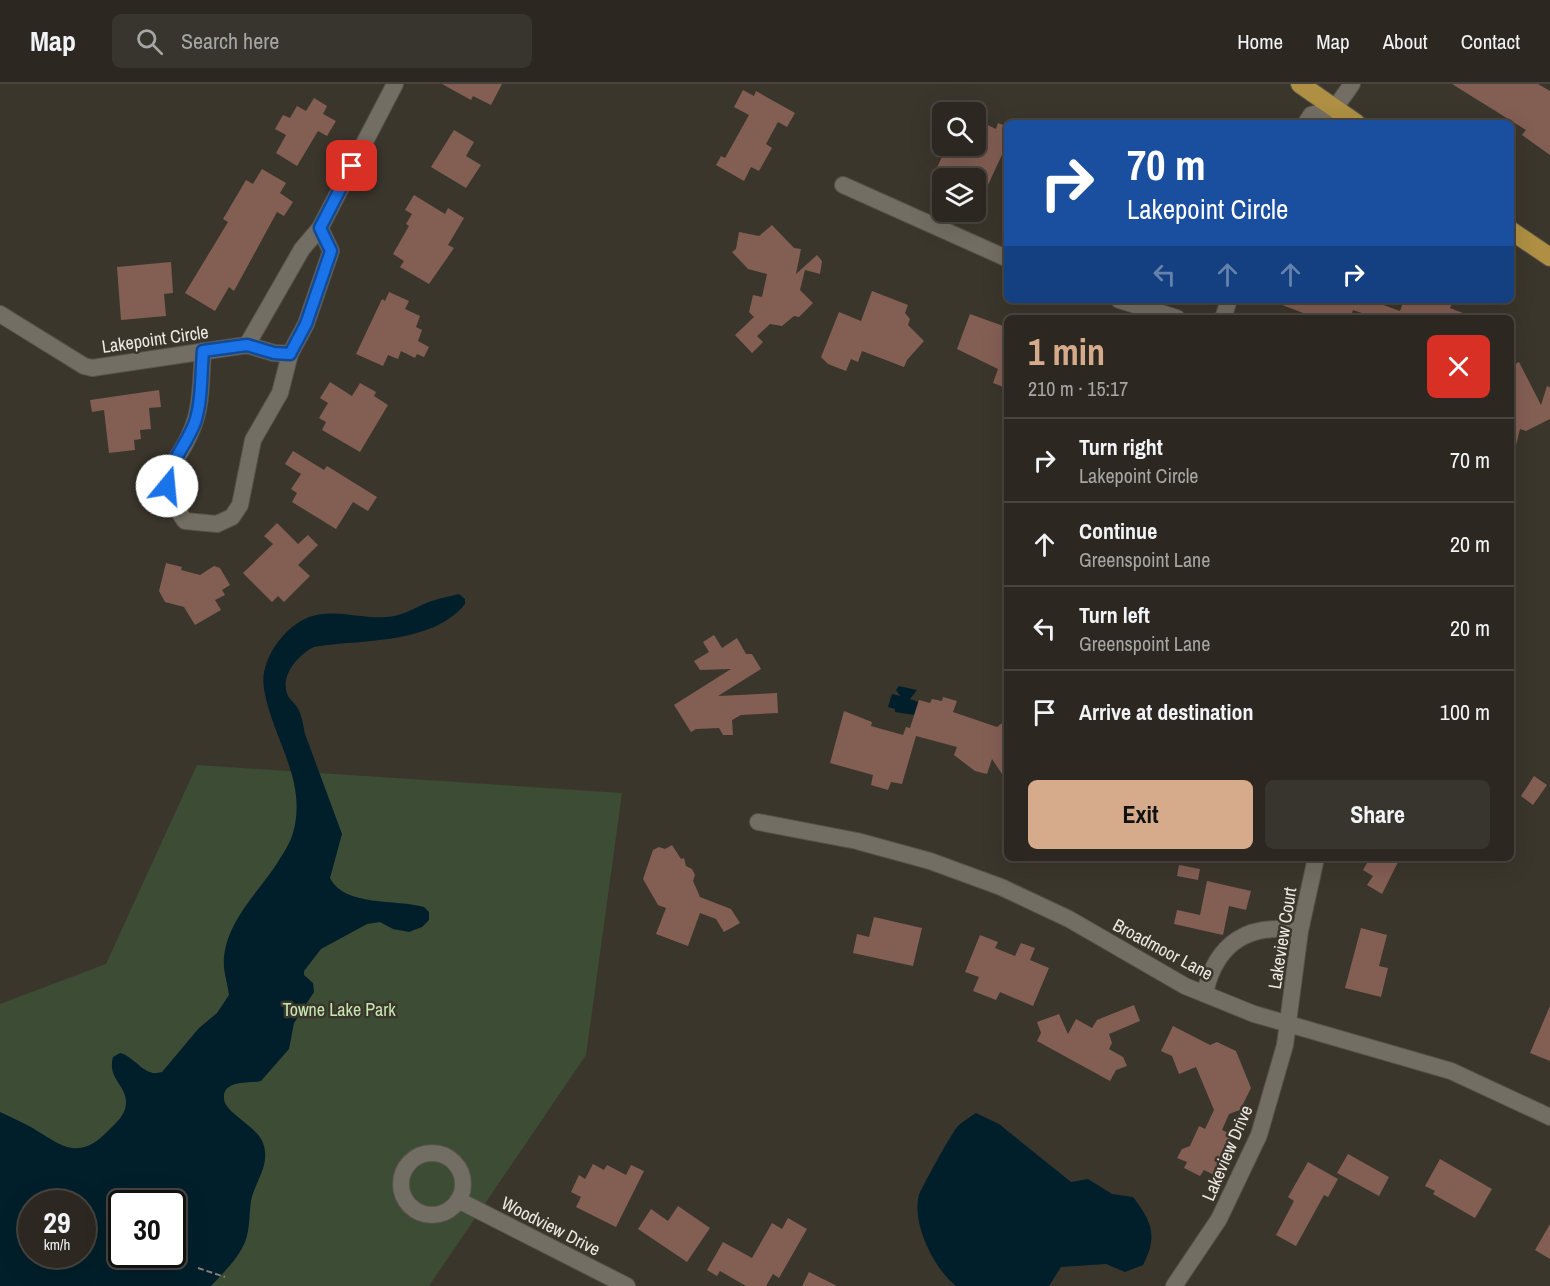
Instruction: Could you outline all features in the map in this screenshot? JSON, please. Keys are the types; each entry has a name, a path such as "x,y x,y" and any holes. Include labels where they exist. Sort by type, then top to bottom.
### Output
{"main road":[{"path":"1300,84 1334,116"},
{"path":"1514,233 1550,257"}],"street":[{"path":"290,354 274,353 247,345 302,249 320,228 395,84"},
{"path":"1308,120 1311,115 1334,116 1352,84"},
{"path":"843,185 1004,257"},
{"path":"203,351 196,418 189,438 168,472 167,486 173,504 185,521 217,524 232,517 240,505 253,440 280,393 290,354 306,324 331,251 320,228"},
{"path":"1129,303 1167,315"},
{"name":"Lakepoint Circle","path":"0,314 71,358 92,368 247,345"},
{"name":"Broadmoor Lane","path":"758,822 857,841 930,861 1001,887 1069,919 1154,970 1254,1014 1451,1071 1550,1117"},
{"name":"Lakeview Court","path":"1289,1024 1300,931 1315,861"},
{"path":"1205,993 1215,962 1224,949 1241,937 1272,929 1300,931"},
{"name":"Lakeview Drive","path":"1174,1286 1219,1219 1255,1144 1274,1089 1289,1024"},
{"name":"Woodview Drive","path":"458,1200 627,1286"}],"path":[{"path":"198,1268 225,1277"}],"green space":[{"name":"Towne Lake Park","path":"197,765 622,793 586,1055 429,1286 0,1286 0,1004 106,964"}],"water":[{"path":"459,594 465,599 465,604 451,617 415,634 314,647 296,661 288,674 286,688 288,696 300,713 305,734 342,834 330,878 347,894 359,898 424,907 429,912 429,920 422,927 409,932 393,929 380,922 367,924 321,949 304,971 304,975 313,983 314,992 294,1023 289,1049 261,1081 232,1085 225,1093 226,1104 260,1137 265,1151 264,1166 251,1201 249,1227 242,1248 230,1266 211,1286 0,1286 0,1112 60,1144 78,1148 88,1146 115,1124 126,1107 124,1091 113,1071 113,1057 120,1053 145,1070 162,1072 199,1028 217,1013 229,995 224,968 228,939 241,912 288,845 293,833 296,814 293,777 268,707 264,689 265,667 275,646 291,628 318,614 391,616"},
{"path":"899,686 917,690 910,699 918,702 914,715 895,712 895,709 888,707 892,694 900,696 896,690"},
{"path":"976,1113 999,1124 1071,1182 1088,1179 1112,1194 1133,1197 1145,1214 1151,1230 1148,1255 1143,1265 1125,1272 1106,1264 1061,1267 1049,1286 956,1286 948,1279 927,1245 918,1219 917,1206 921,1190 950,1138 958,1126"}],"building":[{"path":"442,84 502,84 491,105 473,96 471,100"},
{"path":"1452,84 1538,84 1550,91 1550,155 1522,135 1526,130 1514,123 1514,120 1510,120"},
{"path":"743,90 754,96 756,91 795,113 787,127 778,122 766,144 772,148 759,171 751,167 744,181 716,165 721,156 725,158 749,115 734,107"},
{"path":"314,98 327,106 323,114 336,121 327,136 318,131 297,166 276,153 286,135 275,129 283,115 290,118 297,106 306,111"},
{"path":"998,123 1004,125 1004,150 988,185 986,184 986,168 937,168 942,156 986,156 986,124 996,129"},
{"path":"454,130 474,142 466,156 481,165 466,188 431,167"},
{"path":"262,169 286,183 280,193 293,202 284,216 277,212 234,291 229,287 215,311 185,293 228,222 223,219 246,180 253,184"},
{"path":"414,195 445,214 448,208 464,218 448,245 454,248 429,284 400,267 404,261 393,254 409,226 406,224 412,214 405,210"},
{"path":"772,225 794,248 801,249 796,274 817,255 822,261 820,274 805,270 800,290 813,303 799,317 794,316 782,326 770,324 757,336 763,342 752,353 735,335 754,317 749,312 753,295 762,297 767,274 748,269 732,252 736,249 739,232 759,236"},
{"path":"171,262 173,293 164,294 166,316 121,320 117,267"},
{"path":"872,291 908,305 905,313 910,319 908,325 924,341 907,360 904,367 862,351 858,362 851,359 846,371 828,364 821,357 839,312 861,321"},
{"path":"389,292 409,301 405,309 420,316 416,327 422,330 418,341 429,347 424,357 417,354 415,358 401,351 398,359 388,355 383,366 356,354 382,299 385,301"},
{"path":"1277,303 1378,303 1400,311 1403,303 1452,303 1450,308 1468,315 1367,315 1353,310 1351,315 1308,315"},
{"path":"970,314 1004,326 1004,387 993,383 998,369 957,349"},
{"path":"1519,362 1541,405 1547,386 1550,387 1550,419 1526,431 1520,429 1514,453 1514,365"},
{"path":"330,382 352,396 360,383 376,392 374,396 388,405 360,452 322,430 326,422 319,418 328,403 320,398"},
{"path":"159,390 161,407 149,408 151,429 140,430 141,439 134,440 135,450 109,453 104,410 92,412 90,400"},
{"path":"293,451 324,470 327,466 377,497 368,511 353,502 336,529 292,502 297,493 291,489 301,474 285,464"},
{"path":"277,523 298,544 308,535 318,545 298,565 310,576 284,602 278,596 272,602 243,573 273,544 264,536"},
{"path":"166,563 200,575 214,566 220,568 230,585 222,590 225,595 215,600 221,610 195,625 184,607 165,602 159,591"},
{"path":"714,635 722,648 737,638 746,654 752,654 761,669 718,696 777,693 778,713 741,715 732,720 733,735 723,735 719,728 696,729 691,732 674,705 731,669 700,670 694,661 709,652 703,642"},
{"path":"943,697 957,701 953,712 997,727 1004,722 1004,777 992,759 987,774 975,771 954,755 957,747 916,736 902,784 891,782 888,790 871,785 873,775 830,763 844,711 872,722 871,726 903,735 906,727 910,728 919,700 930,703 932,699 942,701"},
{"path":"1534,776 1547,785 1533,805 1521,796"},
{"path":"672,845 681,859 684,858 686,866 692,869 695,875 693,881 700,897 731,909 740,923 724,932 716,919 700,913 688,946 656,934 666,908 658,905 643,879 653,850 659,847 665,849"},
{"path":"1368,861 1398,861 1382,894 1367,885 1373,876 1363,870"},
{"path":"1179,865 1200,869 1198,880 1177,876"},
{"path":"1207,881 1251,891 1246,910 1229,906 1223,935 1174,924 1177,910 1200,915"},
{"path":"874,917 922,928 913,966 853,953 857,934 869,937"},
{"path":"1361,928 1387,935 1379,966 1388,968 1381,997 1345,988"},
{"path":"980,935 998,942 995,948 1015,956 1021,943 1035,948 1030,960 1049,968 1033,1006 1000,992 996,1000 973,991 979,977 965,972"},
{"path":"1134,1005 1140,1021 1109,1034 1112,1043 1109,1049 1123,1057 1127,1066 1116,1070 1110,1081 1037,1041 1041,1033 1037,1022 1059,1014 1068,1034 1076,1019 1092,1028 1097,1020"},
{"path":"1550,1006 1550,1061 1530,1053"},
{"path":"1173,1026 1210,1045 1217,1042 1236,1051 1251,1088 1240,1110 1229,1114 1222,1130 1233,1135 1214,1175 1204,1170 1200,1176 1184,1168 1187,1162 1177,1158 1182,1149 1190,1146 1199,1126 1205,1129 1214,1110 1196,1067 1179,1074 1172,1056 1161,1051"},
{"path":"1348,1154 1389,1177 1379,1196 1337,1173"},
{"path":"1440,1159 1492,1189 1475,1218 1433,1194 1435,1191 1425,1186"},
{"path":"1308,1162 1338,1179 1328,1197 1324,1195 1296,1246 1276,1235 1294,1201 1288,1197"},
{"path":"593,1164 604,1170 607,1165 626,1175 631,1165 644,1171 616,1227 576,1207 581,1197 571,1192 579,1175 585,1179"},
{"path":"678,1206 710,1228 687,1262 638,1229 651,1209 668,1221"},
{"path":"788,1218 807,1229 779,1278 773,1274 766,1286 746,1286 720,1271 717,1276 707,1270 723,1242 752,1258 772,1223 782,1229"},
{"path":"1550,1224 1550,1259 1535,1250"},
{"path":"809,1272 837,1286 802,1286"}],"route":[{"path":"167,486 168,472 189,438 196,418 203,351 247,345 274,353 290,354 306,324 331,251 320,228 352,166"}]}
